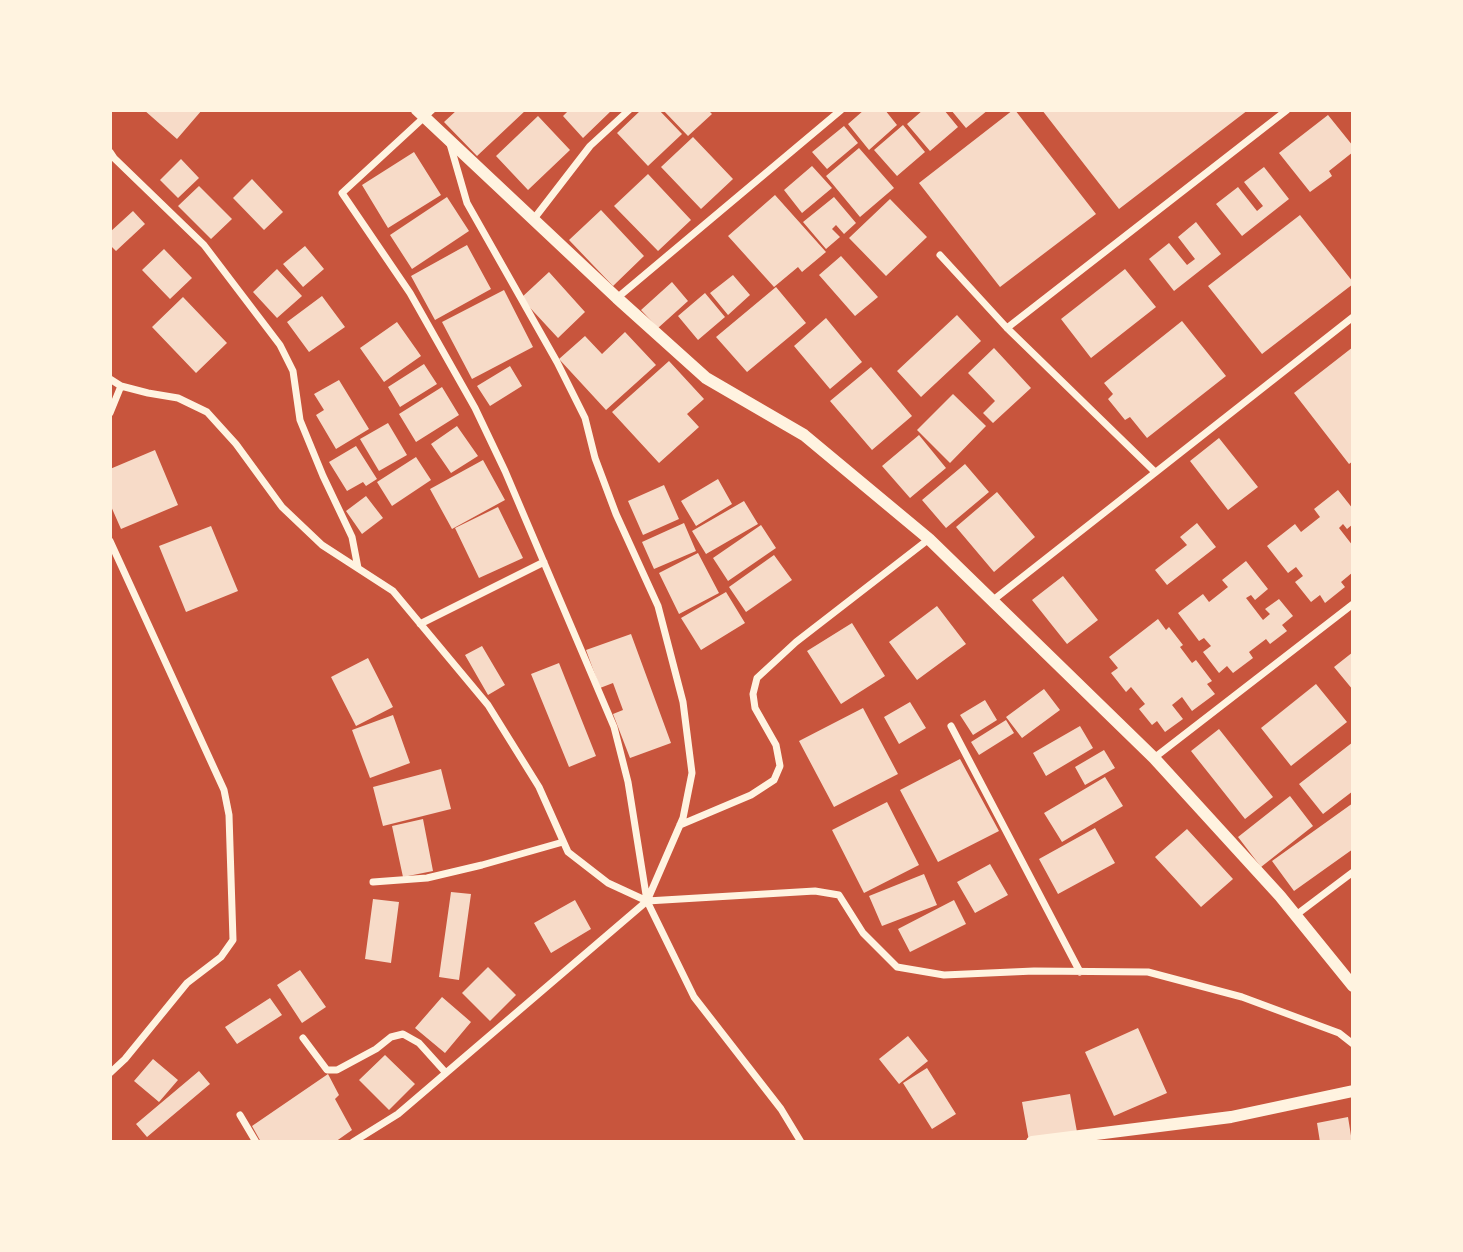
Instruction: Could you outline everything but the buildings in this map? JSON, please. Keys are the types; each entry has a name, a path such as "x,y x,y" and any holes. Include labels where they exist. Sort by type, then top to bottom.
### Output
{"street":[{"path":"533,220 590,146 629,110"},
{"path":"617,298 841,110"},
{"path":"1007,328 1287,110"},
{"path":"801,1142 780,1110 694,997 647,901 628,782 614,727 505,471 475,408 410,293 342,194 424,113 449,141 533,220 706,378 804,435 929,539 1154,758 1296,915 1353,986"},
{"path":"353,1142 398,1114 647,901 680,825 692,773 683,702 658,606 616,514 595,458 584,418 557,362 467,204 449,141"},
{"path":"110,152 204,245 280,345 293,372 300,419 352,537 358,568"},
{"path":"940,255 1007,328 1154,472"},
{"path":"992,601 1353,317"},
{"path":"110,379 121,386 178,398 207,412 236,444 282,507 322,545 393,591 488,705 539,787 568,852 608,883 647,901 815,891 839,895 863,933 897,967 944,975 1034,971 1148,972 1242,997 1339,1033 1353,1044"},
{"path":"110,413 121,386"},
{"path":"680,825 751,795 774,780 780,766 776,746 755,708 753,694 757,678 796,642 929,539"},
{"path":"110,541 224,790 229,815 233,940 221,957 187,983 125,1059 110,1073"},
{"path":"420,624 544,562"},
{"path":"1154,758 1353,604"},
{"path":"951,726 1080,972"},
{"path":"373,882 427,878 563,842"},
{"path":"1296,915 1353,872"},
{"path":"303,1038 327,1070 337,1070 391,1037 403,1034 419,1042 446,1073"},
{"path":"1032,1142 1110,1137 1231,1117 1353,1091"},
{"path":"240,1115 256,1142"}]}
